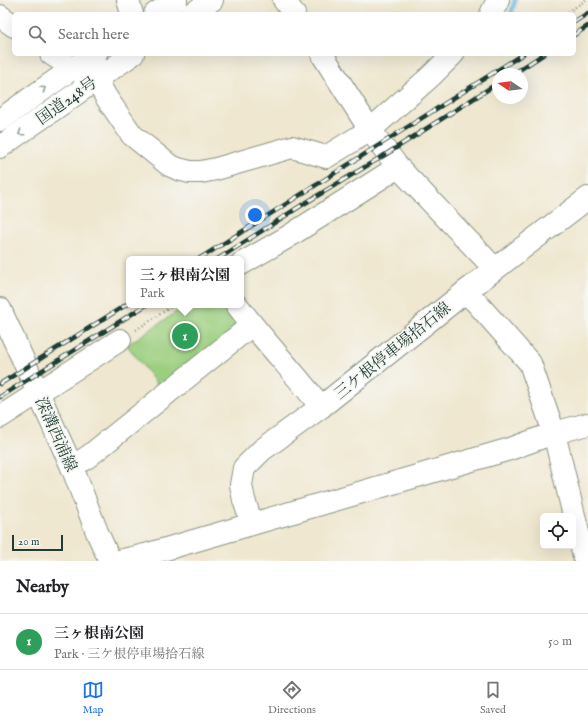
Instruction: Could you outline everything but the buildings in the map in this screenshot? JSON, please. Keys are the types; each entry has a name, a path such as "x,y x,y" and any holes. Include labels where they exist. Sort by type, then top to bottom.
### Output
{"main road":[{"path":"128,0 131,12"},
{"path":"158,12 176,0"},
{"path":"195,12 212,0"},
{"path":"284,0 293,12"},
{"path":"492,12 498,0"},
{"path":"0,16 12,25"},
{"path":"54,56 73,68 96,79 106,97 132,135 169,165 190,172 201,172 216,169 292,147 326,157 370,130 431,76 451,56"},
{"name":"国道248号","path":"0,120 73,68 93,56"},
{"name":"国道248号","path":"0,148 130,56"},
{"path":"323,56 370,130 398,167 495,269"},
{"path":"244,262 286,238 398,167"},
{"name":"三ケ根停車場拾石線","path":"252,524 241,485 244,468 262,450 322,407 465,292 588,198"},
{"path":"465,292 476,302 530,363 554,433 585,561"},
{"path":"239,308 252,326 322,407"},
{"name":"深溝西浦線","path":"0,309 72,467 110,561"},
{"path":"72,467 89,456 252,326"},
{"path":"0,417 120,340"},
{"path":"119,561 146,555 588,424"}],"path":[{"path":"568,12 586,0"},
{"path":"120,340 169,308"}],"green space":[{"path":"182,308 228,308 242,327 159,387 127,345"}],"waterway":[{"path":"512,12 515,0"}],"railway":[{"path":"576,21 588,13"},
{"path":"576,34 588,26"},
{"path":"204,256 520,56"},
{"path":"522,68 541,56"},
{"path":"223,256 492,87"},
{"path":"0,384 126,305"},
{"path":"0,397 141,308"}],"place":[{"name":"三ヶ根南公園","path":"185,336"}]}
